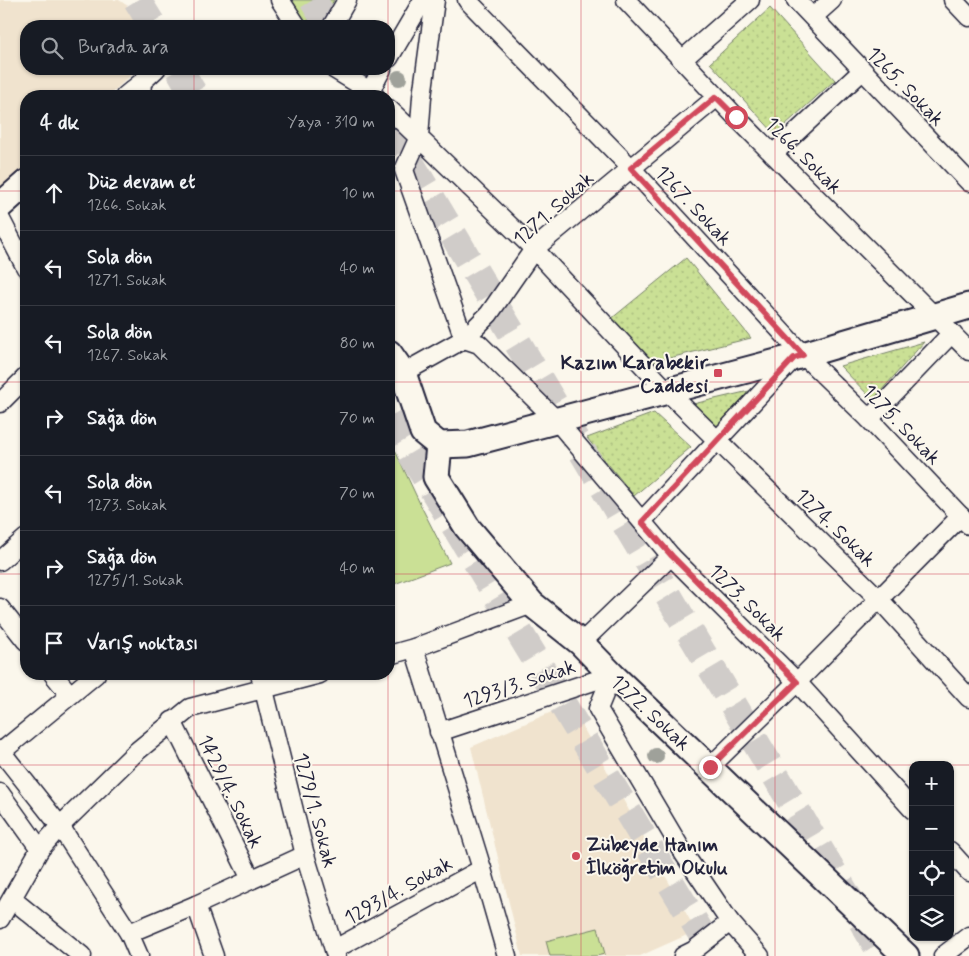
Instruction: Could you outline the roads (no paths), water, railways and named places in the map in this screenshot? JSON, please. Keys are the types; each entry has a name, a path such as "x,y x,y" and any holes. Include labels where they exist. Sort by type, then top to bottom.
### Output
{"street":[{"path":"280,0 293,20"},
{"path":"335,20 347,0"},
{"path":"395,48 423,0"},
{"path":"435,0 422,97 419,137 404,170 464,340"},
{"name":"1267. Sokak","path":"467,0 631,168 798,356"},
{"name":"1266. Sokak","path":"626,0 716,97 969,351"},
{"path":"682,60 750,0"},
{"name":"1265. Sokak","path":"796,0 969,182"},
{"path":"814,17 832,0"},
{"path":"953,0 969,17"},
{"path":"773,154 862,71"},
{"path":"142,89 152,75"},
{"path":"343,75 366,90"},
{"path":"374,90 380,75"},
{"name":"1271. Sokak","path":"403,373 464,340 489,314 534,249 716,97"},
{"name":"1274. Sokak","path":"395,115 534,249 668,392 878,599 969,698"},
{"path":"395,163 419,137"},
{"path":"0,206 20,189"},
{"path":"0,218 20,256"},
{"path":"395,362 403,373 423,432 439,445 468,444 668,392 969,306"},
{"path":"869,419 952,333"},
{"name":"1273. Sokak","path":"464,340 479,344 557,421 672,556 797,682 909,806"},
{"path":"642,522 716,440 798,356"},
{"name":"1275. Sokak","path":"798,356 869,419 965,520"},
{"path":"0,403 20,384"},
{"name":"1272. Sokak","path":"439,445 436,477 467,527 532,604 581,643 612,675 906,956"},
{"path":"710,767 878,599 965,520"},
{"path":"0,561 20,543"},
{"path":"581,643 672,556"},
{"path":"395,653 532,604"},
{"path":"0,608 20,633"},
{"path":"414,648 507,956"},
{"path":"612,675 598,709 684,854 730,922 760,956"},
{"name":"1293/3. Sokak","path":"440,732 612,675"},
{"path":"58,680 70,695"},
{"path":"89,680 0,751 60,826 129,933 139,956"},
{"path":"0,919 40,848 136,752 190,708 261,682 276,680"},
{"name":"1279/1. Sokak","path":"261,682 305,855 336,953"},
{"name":"1429/4. Sokak","path":"172,721 251,879"},
{"path":"0,793 40,848"},
{"path":"129,933 196,905 305,855"},
{"path":"954,855 969,872"},
{"name":"1293/4. Sokak","path":"336,953 482,869"},
{"path":"12,898 82,956"},
{"path":"196,905 214,956"},
{"path":"683,956 693,951 730,922"},
{"path":"943,956 969,936"}],"tunnel":[{"path":"137,0 149,20"},
{"path":"313,0 325,20"},
{"path":"183,75 191,90"},
{"path":"395,137 883,956"},
{"path":"395,427 715,956"}],"place":[{"name":"Kazım Karabekir Caddesi","path":"718,373"},
{"name":"Zübeyde Hanım İlköğretim Okulu","path":"576,856"}]}
